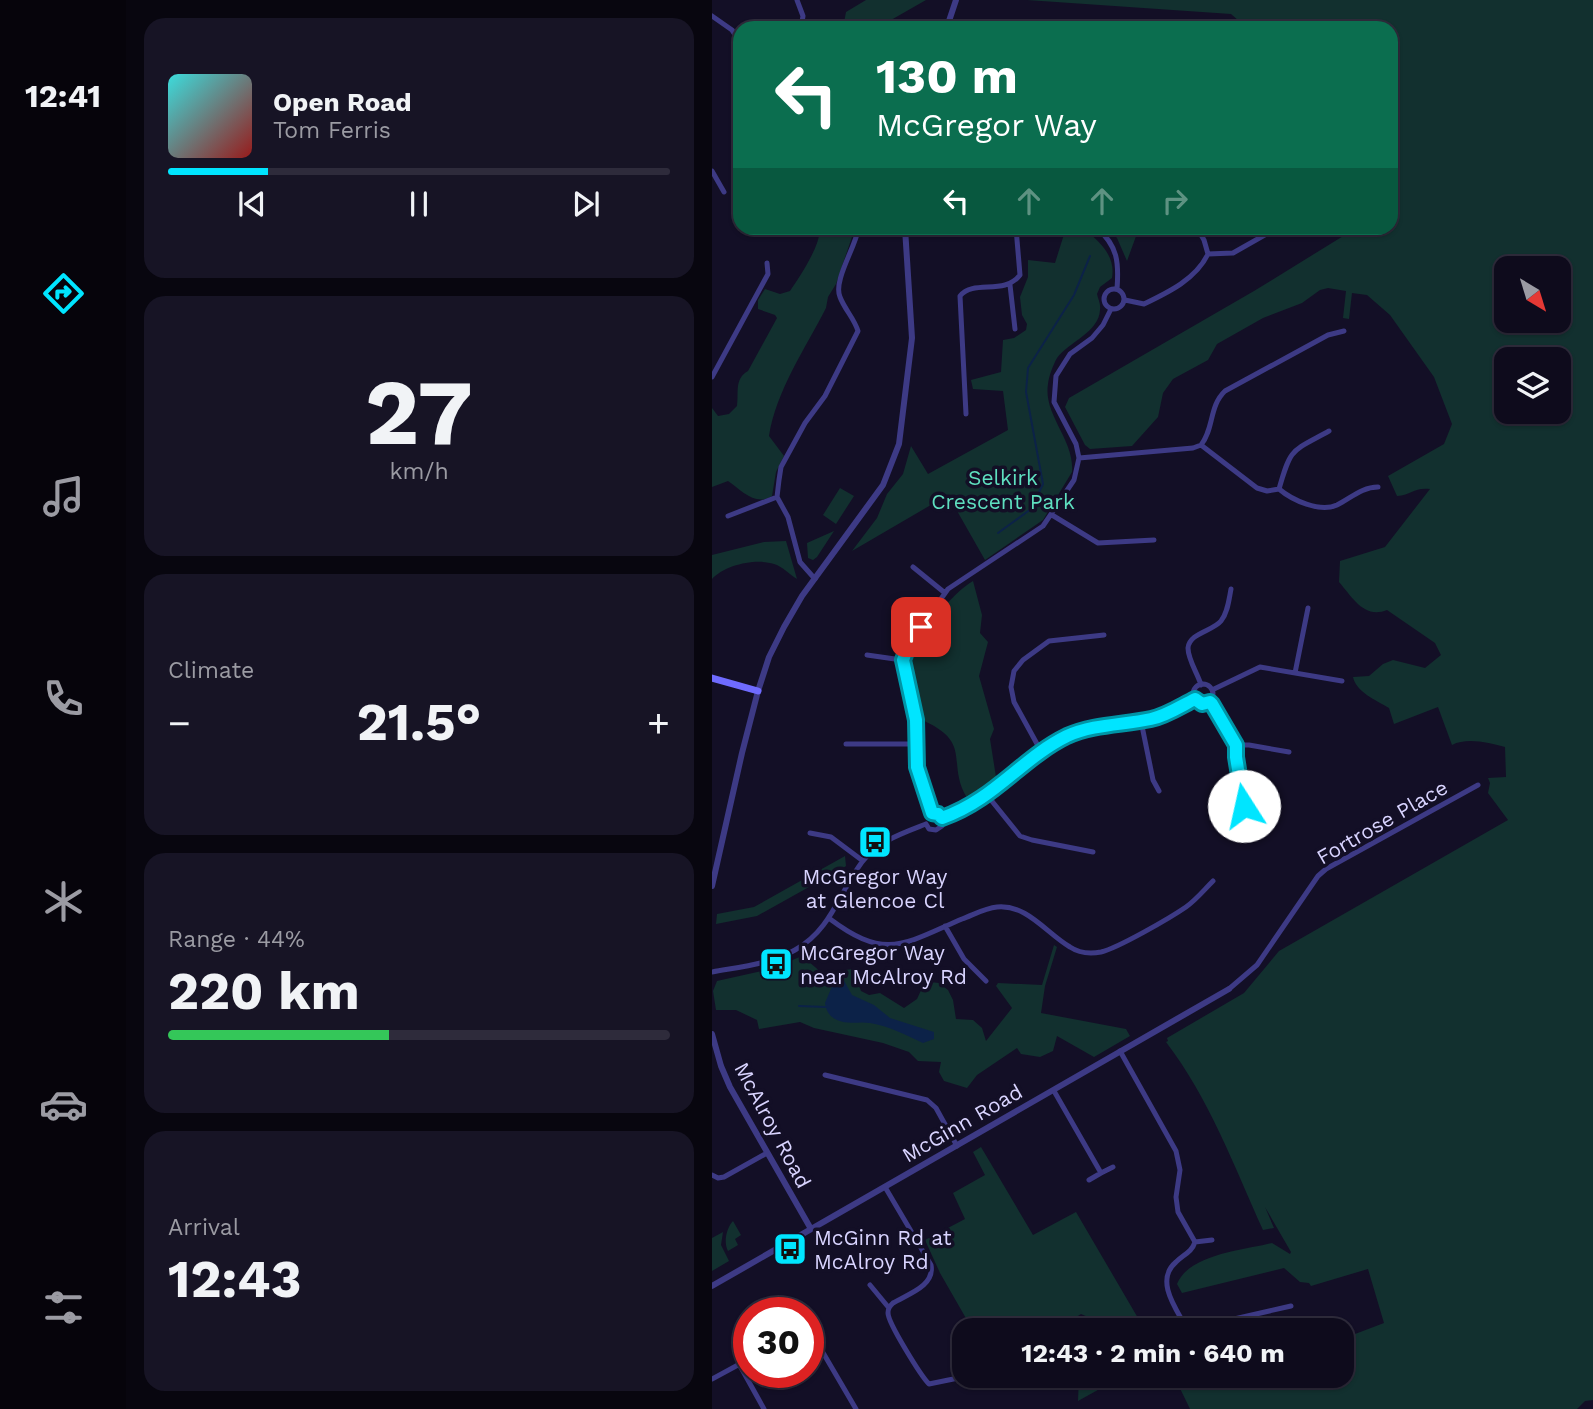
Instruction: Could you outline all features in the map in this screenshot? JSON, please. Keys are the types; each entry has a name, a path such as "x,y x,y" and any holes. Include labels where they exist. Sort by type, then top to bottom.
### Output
{"main road":[{"path":"712,678 758,691"}],"street":[{"path":"797,0 802,21"},
{"path":"949,21 956,0"},
{"path":"712,16 733,32"},
{"path":"712,171 724,192"},
{"path":"815,579 800,562 788,517 777,497 781,467 809,415 825,396 858,331 839,297 838,288 857,235"},
{"path":"712,886 715,858 769,657 784,627 815,579 883,485 899,444 912,338 905,235"},
{"path":"966,414 960,296 966,290 1010,285 1020,275 1017,235"},
{"path":"1103,235 1111,244 1119,266 1117,289"},
{"path":"1125,300 1144,304 1189,279 1203,266 1208,254 1200,235"},
{"path":"1208,254 1234,253 1265,235"},
{"path":"856,240 866,241"},
{"path":"712,377 768,274 767,263"},
{"path":"1010,285 1015,329"},
{"path":"1117,289 1123,293 1125,300 1120,308 1111,309 1104,298 1110,290 1117,289"},
{"path":"932,813 917,767 916,720 903,660 909,644 952,585 1039,529 1052,515 1076,475 1079,458 1076,444 1054,402 1056,376 1070,354 1092,338 1111,309"},
{"path":"1079,458 1193,448 1201,445 1215,405 1225,391 1328,335 1344,331"},
{"path":"1279,489 1292,452 1329,431"},
{"path":"1201,445 1254,487 1267,491 1279,489"},
{"path":"1279,489 1289,498 1326,508 1335,506 1365,489 1378,487"},
{"path":"728,516 777,497"},
{"path":"1052,515 1098,543 1154,540"},
{"path":"913,567 945,593"},
{"path":"1201,685 1188,651 1189,645 1192,639 1221,622 1231,589"},
{"path":"1295,673 1308,608"},
{"path":"1042,753 1014,702 1011,687 1014,671 1023,660 1049,640 1104,635"},
{"path":"867,656 903,660"},
{"path":"1212,690 1260,667 1342,681"},
{"path":"1201,685 1212,690 1213,697 1210,702 1202,704 1195,699 1195,689 1201,685"},
{"path":"942,818 964,810 1065,738 1087,729 1158,718 1195,699"},
{"path":"1210,702 1236,745 1244,802 1242,814"},
{"path":"1141,721 1153,780 1159,791"},
{"path":"846,744 916,744"},
{"path":"1236,745 1288,752"},
{"name":"Fortrose Place","path":"1229,989 1257,965 1318,876 1326,869 1478,785"},
{"path":"987,795 1020,835 1032,840 1093,852"},
{"path":"932,813 942,818 942,826 936,830 929,829 926,824 932,813"},
{"path":"712,972 789,954 809,941 830,919 863,861 889,839 926,824"},
{"path":"811,833 831,837 863,861"},
{"path":"830,919 870,942 883,946 907,943 992,907 1007,907 1026,913 1070,947 1085,952 1097,952 1111,948 1184,908 1212,881"},
{"path":"945,926 964,959 986,981"},
{"name":"McGinn Road","path":"712,1286 1229,989"},
{"name":"McAlroy Road","path":"712,1034 727,1080 811,1229"},
{"path":"1120,1051 1176,1151 1180,1170 1176,1198 1178,1212 1195,1242"},
{"path":"825,1075 927,1100 935,1108 957,1146"},
{"path":"1054,1091 1101,1173"},
{"path":"712,1175 724,1177 767,1153"},
{"path":"1089,1180 1113,1167"},
{"path":"885,1188 931,1265 932,1272 928,1282 893,1303 889,1308 889,1317 915,1366 930,1384 952,1379"},
{"path":"1195,1242 1212,1240"},
{"path":"1180,1318 1170,1297 1166,1279 1170,1268 1192,1249 1195,1242"},
{"path":"870,1285 889,1308"},
{"path":"1236,1318 1291,1306"},
{"path":"824,1354 856,1409"},
{"path":"712,1379 733,1367"},
{"path":"752,1388 764,1409"}],"green space":[{"path":"866,0 926,0 889,21 844,21 846,12"},
{"path":"1027,0 1593,0 1593,1400 1585,1401 1577,1409 1190,1409 1180,1388 1354,1388 1354,1334 1384,1323 1368,1269 1311,1286 1309,1283 1300,1282 1284,1268 1182,1293 1177,1284 1183,1274 1193,1266 1218,1255 1272,1243 1290,1254 1291,1252 1265,1207 1274,1228 1263,1230 1208,1109 1166,1042 1167,1038 1244,993 1279,951 1508,820 1488,793 1488,778 1506,777 1505,747 1471,741 1452,745 1438,707 1394,724 1389,708 1362,691 1353,677 1369,676 1383,664 1393,660 1425,668 1441,655 1435,643 1387,610 1372,612 1354,600 1339,582 1340,561 1385,547 1430,489 1397,496 1388,476 1444,444 1452,424 1434,377 1390,315 1367,295 1352,293 1349,319 1343,318 1346,291 1328,288 1320,290 1302,303 1263,318 1217,344 1208,360 1173,379 1163,393 1158,417 1132,446 1090,449 1085,445 1065,407 1069,398 1345,235 1398,235 1398,21 1239,21 1231,14"},
{"path":"819,235 853,235 826,308 792,370 773,419 769,436 784,456 776,472 772,496 760,500 754,498 728,481 712,487 712,408 718,416 729,414 737,406 741,378 748,371 777,318 758,309 758,300 765,289 780,294 790,291"},
{"name":"Selkirk Crescent Park","path":"1064,235 1091,235 1109,256 1113,270 1112,278 1100,287 1097,294 1100,308 1095,325 1062,352 1050,374 1050,406 1069,449 1072,472 1043,520 985,560 948,495 852,551 877,518 887,494 903,474 911,446 928,474 1008,430 1003,391 973,389 971,380 1001,372 1003,340 1014,338 1026,330 1020,297 1028,277 1028,260 1055,263"},
{"path":"1114,235 1136,235 1127,261"},
{"path":"840,488 854,496 836,524 823,515"},
{"path":"834,531 817,557 813,560 808,558 807,543"},
{"path":"786,541 797,579 777,565 750,562 725,570 712,579 712,555 764,542"},
{"path":"973,581 982,615 980,633 988,642 979,676 994,729 990,739 996,777 967,798 958,774 954,746 939,729 924,721 912,662 914,652 936,617 955,595"},
{"path":"845,856 846,866 757,916 716,924 717,914 754,907"},
{"path":"1054,945 1057,947 1045,986 1041,1013 1126,1029 1130,1036 1094,1057 1057,1036 1053,1051 1040,1057 1021,1054 1017,1048 977,1075 967,1088 944,1081 939,1072 941,1062 918,1061 909,1052 883,1043 814,1028 800,1022 759,1029 757,1020 736,1010 716,1010 713,991 717,981 771,969 802,956 822,973 853,969 861,991 869,995 880,993 904,1008 917,999 923,986 930,982 939,983 948,990 953,1000 956,1019 973,1020 982,1028 986,1041 1012,1008 996,986 998,983 1042,985"},
{"path":"981,1147 1033,1235 1076,1212 1138,1318 1090,1318 1081,1314 1075,1318 966,1318 925,1240 965,1219 953,1193 985,1175 973,1152"},
{"path":"733,1221 741,1235 735,1239 738,1245 728,1251 726,1235"},
{"path":"723,1232 721,1245 729,1261 712,1271 712,1238"},
{"path":"1079,1388 1101,1388 1078,1401"}],"water":[{"path":"842,977 852,995 874,1005 890,1018 934,1032 934,1039 923,1043 884,1026 835,1019 826,1009 825,1003 833,984"}],"waterway":[{"path":"998,533 1031,509 1043,484 1026,392 1028,368 1074,295 1090,256"},
{"path":"799,1006 826,1007"}],"place":[{"name":"McGregor Way at Glencoe Cl","path":"875,842"},
{"name":"McGregor Way near McAlroy Rd","path":"776,964"},
{"name":"McGinn Rd at McAlroy Rd","path":"790,1249"}],"route":[{"path":"921,627 909,644 903,660 916,720 917,767 932,813 942,818 971,807 1056,743 1075,733 1099,726 1158,718 1195,699 1202,704 1212,704 1236,745 1244,806"}]}
